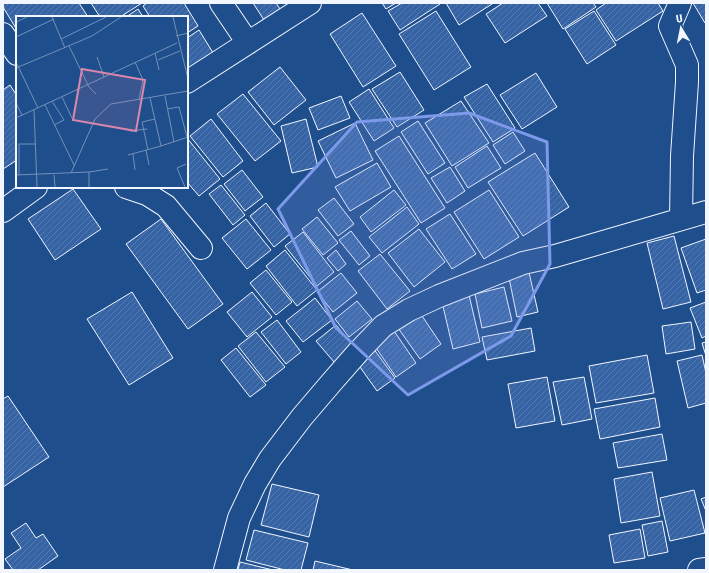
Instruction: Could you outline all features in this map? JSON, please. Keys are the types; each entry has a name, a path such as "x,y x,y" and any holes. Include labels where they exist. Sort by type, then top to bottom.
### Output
{"street":[{"path":"221,3 248,43"},
{"path":"188,81 310,3"},
{"path":"680,3 670,26 687,65 682,156 681,219"},
{"path":"3,34 16,53"},
{"path":"3,211 35,188"},
{"path":"129,188 147,194 166,206 201,248"},
{"path":"225,570 239,518 255,484 270,459 302,417 359,351 383,326 415,307 439,296 524,263 555,256 706,212"},
{"path":"699,570 706,569"}],"highlighted area":[{"path":"469,113 547,142 550,264 511,336 408,395 336,328 278,209 357,122"}],"building":[{"path":"3,3 79,3 87,16 16,16 16,28 3,7"},
{"path":"91,3 142,3 122,16 99,16"},
{"path":"147,3 184,3 198,26 188,32 188,16 149,16 143,6"},
{"path":"253,3 276,3 280,9 264,20"},
{"path":"382,3 396,3 386,9"},
{"path":"402,3 440,4 400,30 388,11"},
{"path":"446,3 491,3 492,4 459,25"},
{"path":"503,3 538,3 547,16 505,43 486,14"},
{"path":"547,3 593,3 596,7 563,29"},
{"path":"606,3 658,3 663,11 616,41 596,10"},
{"path":"693,3 706,3 705,23"},
{"path":"138,9 142,16 128,16"},
{"path":"436,11 471,67 434,90 399,34"},
{"path":"594,11 616,45 587,64 565,29"},
{"path":"362,13 396,66 363,87 330,34"},
{"path":"199,30 215,56 188,70 188,37"},
{"path":"280,67 306,100 274,125 248,92"},
{"path":"400,72 424,110 397,127 372,89"},
{"path":"536,73 557,107 522,129 500,95"},
{"path":"487,84 515,128 493,142 464,97"},
{"path":"10,85 16,94 16,161 3,169 3,90"},
{"path":"369,89 394,128 374,141 349,102"},
{"path":"243,94 281,141 255,161 217,114"},
{"path":"341,96 350,118 318,130 309,108"},
{"path":"461,101 489,143 452,166 425,123"},
{"path":"211,119 243,161 223,177 190,136"},
{"path":"306,119 318,167 292,173 281,126"},
{"path":"418,121 445,163 428,174 401,132"},
{"path":"355,123 373,160 336,178 318,141"},
{"path":"513,132 525,151 505,164 493,145"},
{"path":"399,136 445,208 421,223 375,151"},
{"path":"188,139 220,179 199,196 188,183"},
{"path":"487,146 501,168 468,188 455,167"},
{"path":"535,153 569,207 523,236 488,182"},
{"path":"377,163 391,187 350,211 335,187"},
{"path":"450,167 465,191 447,203 431,178"},
{"path":"242,170 263,197 245,211 224,184"},
{"path":"221,185 245,215 233,225 209,194"},
{"path":"73,189 101,229 55,260 28,219"},
{"path":"394,190 406,205 371,232 360,217"},
{"path":"489,190 519,237 484,259 454,212"},
{"path":"334,198 354,224 338,236 318,210"},
{"path":"266,203 290,234 274,247 250,216"},
{"path":"407,207 419,224 382,253 369,237"},
{"path":"450,214 476,254 452,269 426,229"},
{"path":"317,217 338,243 323,255 302,229"},
{"path":"161,219 223,304 188,329 126,244"},
{"path":"246,219 271,250 247,269 222,238"},
{"path":"419,229 445,262 414,287 388,253"},
{"path":"351,231 370,256 359,265 339,240"},
{"path":"303,232 334,272 317,286 285,246"},
{"path":"674,236 691,302 663,309 647,243"},
{"path":"706,239 706,290 697,293 681,248"},
{"path":"285,250 317,290 297,306 266,266"},
{"path":"336,250 346,264 338,271 327,258"},
{"path":"380,254 410,291 387,309 358,271"},
{"path":"528,268 538,312 517,317 508,273"},
{"path":"266,270 292,302 276,315 250,283"},
{"path":"341,273 357,293 333,312 317,292"},
{"path":"504,287 512,321 482,328 475,294"},
{"path":"132,292 173,358 129,385 87,319"},
{"path":"252,292 272,317 247,337 227,312"},
{"path":"469,295 480,342 453,349 442,302"},
{"path":"315,298 332,320 303,342 286,321"},
{"path":"357,301 372,319 349,337 335,319"},
{"path":"706,302 706,336 702,338 690,308"},
{"path":"420,313 441,344 420,359 398,328"},
{"path":"277,320 301,352 286,364 261,332"},
{"path":"691,322 695,349 666,354 662,326"},
{"path":"336,325 354,347 334,362 316,341"},
{"path":"392,328 416,363 396,377 372,342"},
{"path":"531,328 535,351 487,360 482,337"},
{"path":"256,332 285,367 266,382 238,346"},
{"path":"706,342 706,356 702,343"},
{"path":"236,348 266,385 250,397 221,360"},
{"path":"373,348 395,378 377,391 355,360"},
{"path":"647,355 654,393 596,403 589,366"},
{"path":"702,355 706,373 706,403 688,408 677,361"},
{"path":"547,377 555,421 516,428 508,384"},
{"path":"584,377 592,419 562,425 553,382"},
{"path":"8,396 49,457 3,487 3,399"},
{"path":"655,398 660,427 600,439 594,409"},
{"path":"662,434 667,460 618,468 613,443"},
{"path":"652,472 660,516 621,523 614,479"},
{"path":"272,484 319,495 309,537 261,525"},
{"path":"694,490 705,533 670,541 660,498"},
{"path":"706,497 706,511 701,499"},
{"path":"662,521 668,552 648,556 642,525"},
{"path":"26,523 36,538 43,534 58,556 38,570 13,570 5,559 21,548 11,533"},
{"path":"640,529 645,558 614,563 609,535"},
{"path":"254,530 308,543 301,570 285,570 246,560"},
{"path":"315,561 353,570 313,570"},
{"path":"240,562 273,570 238,570"}]}
